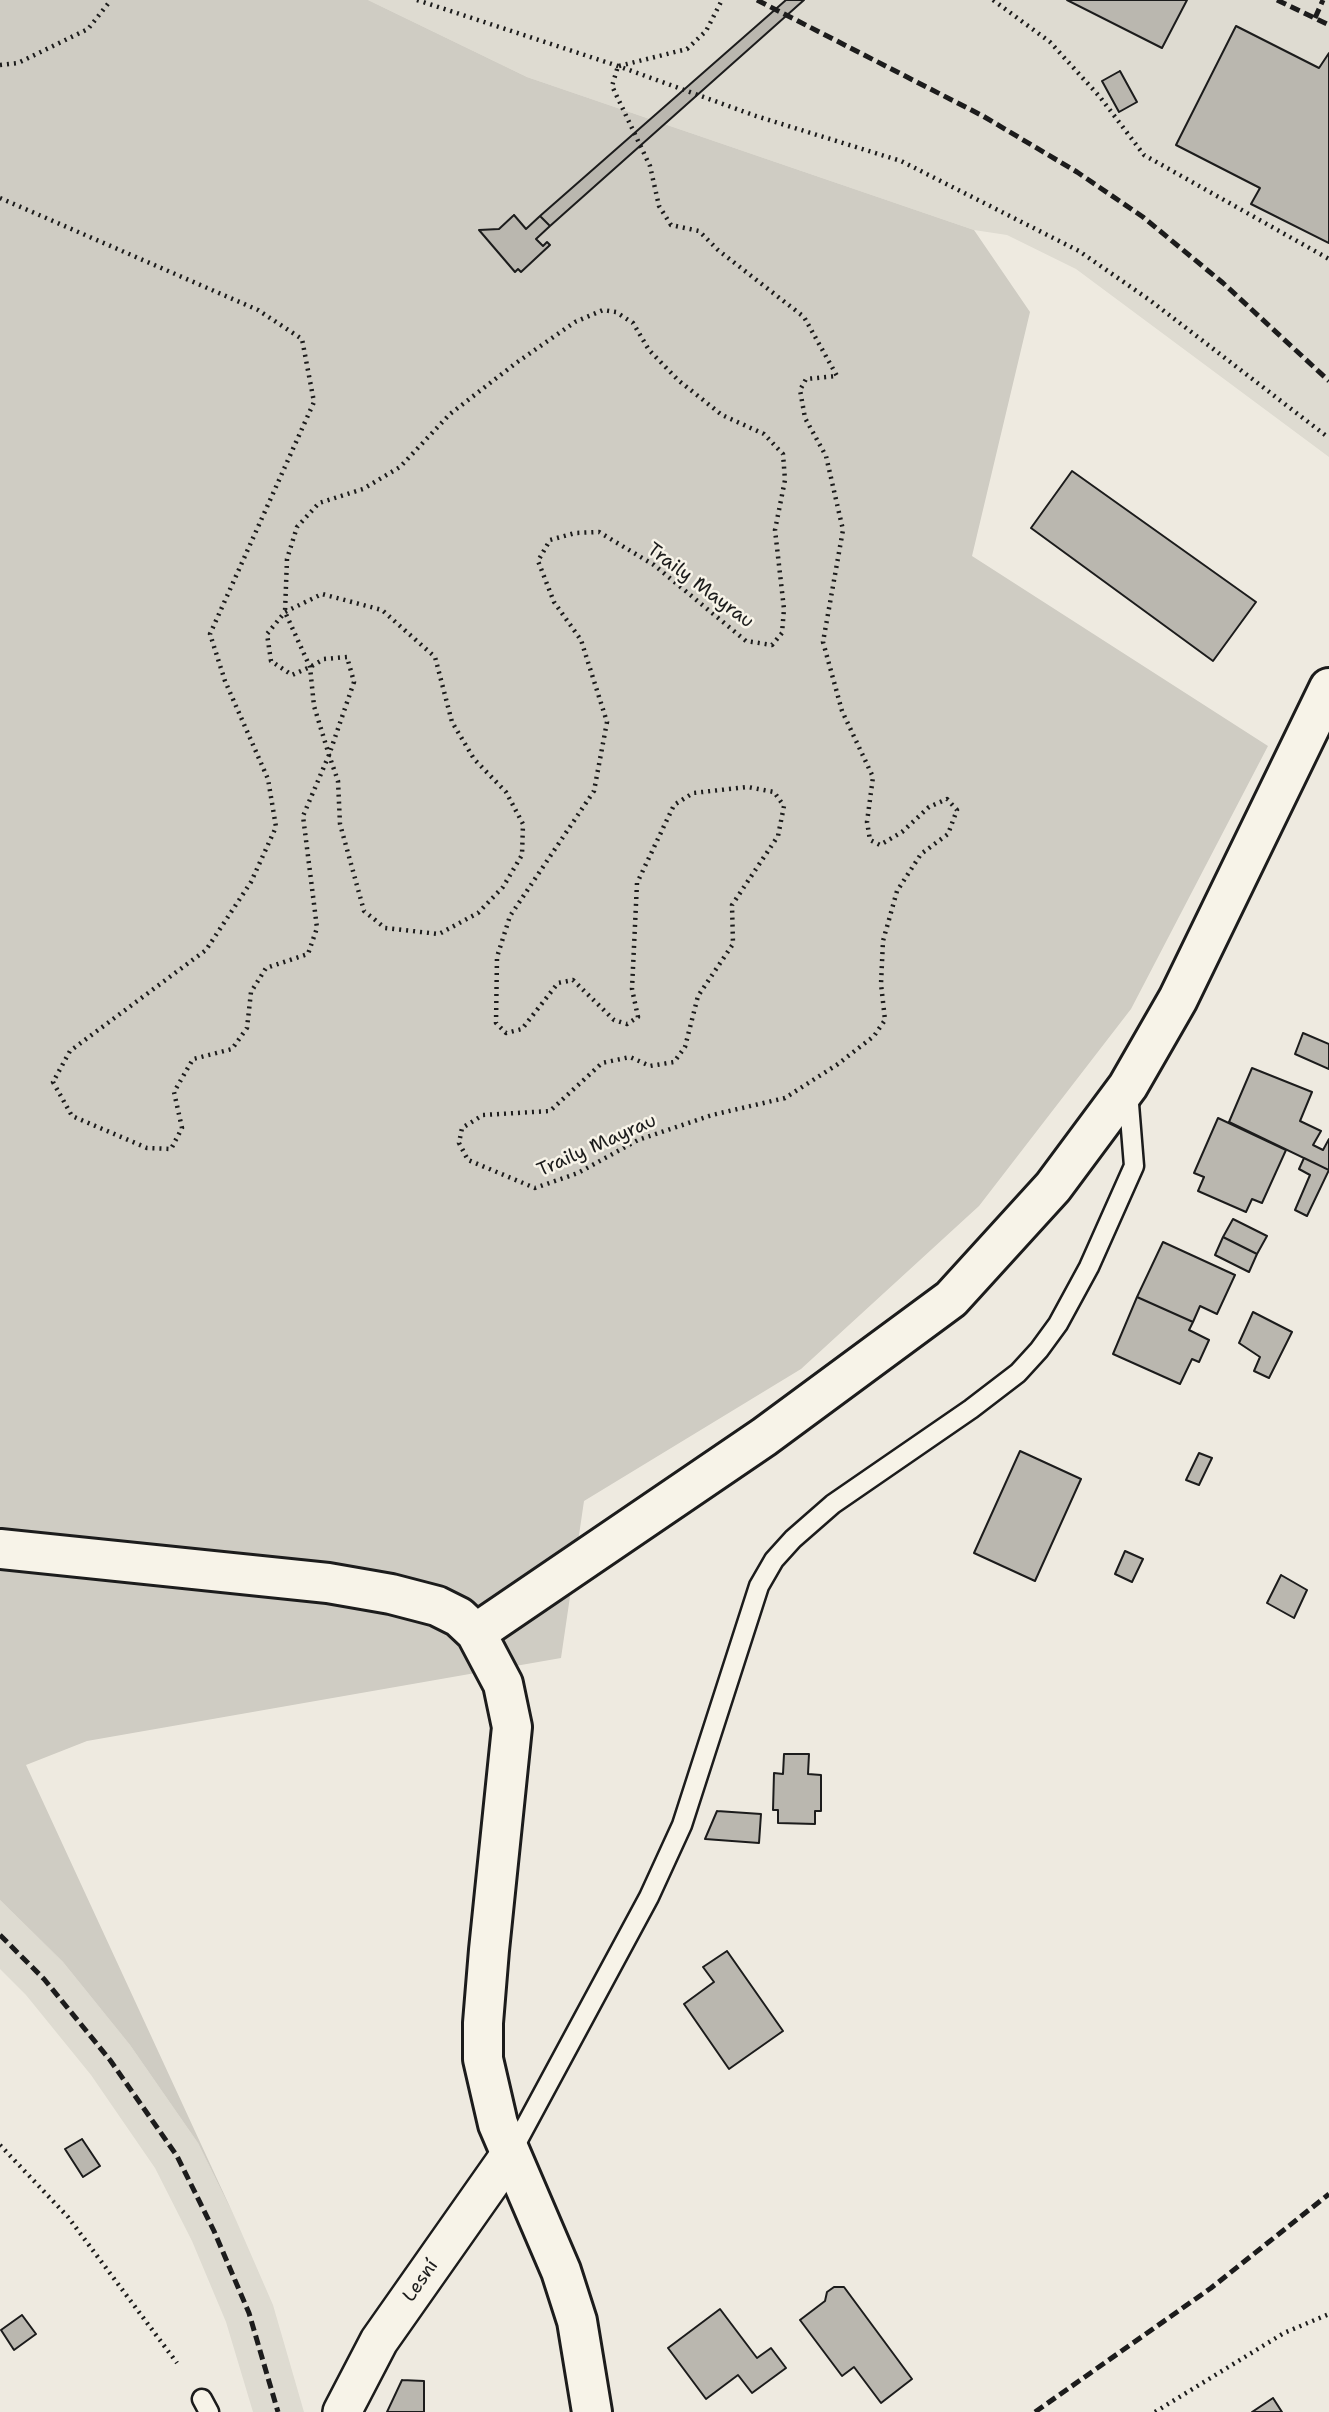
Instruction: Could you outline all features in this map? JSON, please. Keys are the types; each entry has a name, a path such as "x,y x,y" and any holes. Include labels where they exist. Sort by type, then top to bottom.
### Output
{"street":[{"path":"476,1633 764,1437 951,1299 1053,1187 1128,1086 1178,999 1319,733 1329,688"},
{"path":"0,1549 328,1583 391,1594 437,1606 458,1617 476,1633 492,1657 503,1684 512,1727 483,2023 489,2091 509,2156 569,2296 577,2321 592,2412"},
{"name":"Lesní","path":"342,2412 379,2341 509,2156"}],"lane":[{"path":"509,2156 649,1897 682,1825 764,1577 793,1539 833,1504 971,1409 1018,1373 1039,1350 1058,1324 1089,1267 1135,1166 1128,1086"}],"path":[{"path":"0,65 18,63 88,29 111,0"},
{"path":"417,0 618,66 756,116 901,161 1079,251 1151,301 1329,438"},
{"path":"618,66 687,49 706,31 722,0"},
{"path":"993,0 1050,42 1100,97 1144,155 1329,259"},
{"name":"Traily Mayrau","path":"0,198 258,310 302,339 314,402 210,634 225,681 268,779 276,827 251,881 206,950 71,1051 54,1082 72,1116 147,1148 171,1149 182,1128 174,1092 192,1059 232,1049 247,1028 251,992 266,968 307,954 317,928 303,816 329,755 354,682 347,657 324,659 310,667 292,675 271,660 267,634 285,612 322,594 382,610 435,657 452,722 474,759 506,792 523,824 522,855 503,887 478,914 439,934 385,928 364,911 340,824 338,781 329,755 314,706 310,667 285,612 286,559 297,527 319,503 363,489 400,467 450,414 575,322 603,310 616,312 633,323 649,350 678,380 722,415 764,434 783,454 785,480 775,530 784,610 782,633 772,645 746,641 654,565 599,533 575,533 550,540 538,561 554,602 581,640 607,722 594,791 510,916 497,957 496,1023 506,1033 522,1029 558,983 573,979 614,1020 627,1024 638,1017 632,989 637,883 674,804 693,793 720,788 733,791 748,787 774,792 784,806 778,836 732,905 733,944 698,996 685,1047 674,1062 650,1066 630,1057 602,1063 550,1111 484,1115 462,1128 459,1143 468,1160 535,1188 578,1173 638,1140 712,1115 785,1098 838,1064 874,1036 885,1020 881,984 883,942 898,891 920,854 948,834 957,810 947,799 929,807 902,832 880,845 870,840 867,822 873,776 842,711 823,642 843,530 826,456 805,418 800,390 806,379 837,376 804,317 718,250 699,231 671,225 659,206 650,166 612,86 618,66"},
{"path":"0,2146 68,2217 177,2363"},
{"path":"1155,2412 1284,2333 1329,2314"}],"shaded area":[{"path":"0,0 368,0 527,77 974,230 1030,312 972,556 1268,746 1131,1009 979,1206 801,1369 584,1501 561,1658 87,1741 26,1765 236,2220 198,2143 130,2045 63,1962 0,1900"},
{"path":"368,0 1329,0 1329,457 1076,269 1007,235 974,230 527,77"},
{"path":"0,1900 63,1962 130,2045 198,2143 236,2220 273,2305 304,2412 253,2412 226,2322 192,2241 155,2168 91,2075 26,1995 0,1969"}],"building":[{"path":"786,0 804,0 550,226 540,216"},
{"path":"1067,0 1187,0 1162,48"},
{"path":"1236,26 1319,68 1329,53 1329,243 1251,204 1260,188 1176,145"},
{"path":"1120,71 1137,102 1119,112 1102,81"},
{"path":"514,215 526,229 540,216 550,226 536,239 543,246 547,242 550,245 521,272 518,269 515,272 479,230 499,229"},
{"path":"1072,471 1256,602 1213,661 1031,528"},
{"path":"1303,1033 1329,1044 1329,1069 1295,1054"},
{"path":"1252,1068 1312,1092 1300,1121 1321,1131 1313,1145 1323,1150 1329,1139 1329,1170 1229,1122"},
{"path":"1218,1118 1286,1150 1262,1203 1252,1199 1246,1212 1198,1191 1204,1177 1194,1173"},
{"path":"1304,1158 1329,1170 1307,1216 1295,1210 1310,1175 1299,1169"},
{"path":"1233,1219 1267,1236 1257,1254 1223,1237"},
{"path":"1223,1237 1257,1254 1249,1272 1215,1255"},
{"path":"1163,1242 1235,1275 1217,1314 1200,1306 1193,1322 1137,1297"},
{"path":"1137,1297 1193,1322 1189,1330 1209,1340 1199,1362 1192,1359 1180,1384 1113,1354"},
{"path":"1253,1312 1292,1332 1269,1378 1254,1371 1260,1357 1239,1343"},
{"path":"1020,1451 1081,1479 1035,1581 974,1553"},
{"path":"1199,1453 1212,1458 1199,1485 1186,1480"},
{"path":"1125,1551 1143,1559 1132,1582 1115,1574"},
{"path":"1281,1575 1307,1590 1294,1618 1267,1603"},
{"path":"784,1754 809,1754 808,1774 821,1775 821,1811 815,1811 815,1824 778,1823 778,1810 773,1810 774,1773 783,1774"},
{"path":"717,1811 761,1814 759,1843 705,1839"},
{"path":"727,1951 783,2031 729,2069 684,2004 714,1982 703,1967"},
{"path":"82,2139 100,2166 83,2177 65,2149"},
{"path":"834,2287 844,2287 912,2379 881,2403 854,2367 842,2376 800,2320 825,2301 827,2292"},
{"path":"720,2309 757,2358 771,2348 786,2368 752,2393 738,2375 706,2399 668,2348"},
{"path":"22,2315 36,2334 14,2350 1,2330"},
{"path":"402,2380 424,2381 424,2412 387,2412"},
{"path":"1273,2398 1282,2412 1252,2412"}],"railway":[{"path":"757,0 983,116 1077,172 1143,217 1223,283 1329,381"},
{"path":"1277,0 1329,25"},
{"path":"1315,18 1323,0"},
{"path":"0,1935 44,1979 110,2060 177,2156 214,2231 249,2313 278,2412"},
{"path":"1035,2412 1211,2288 1329,2194"}]}
